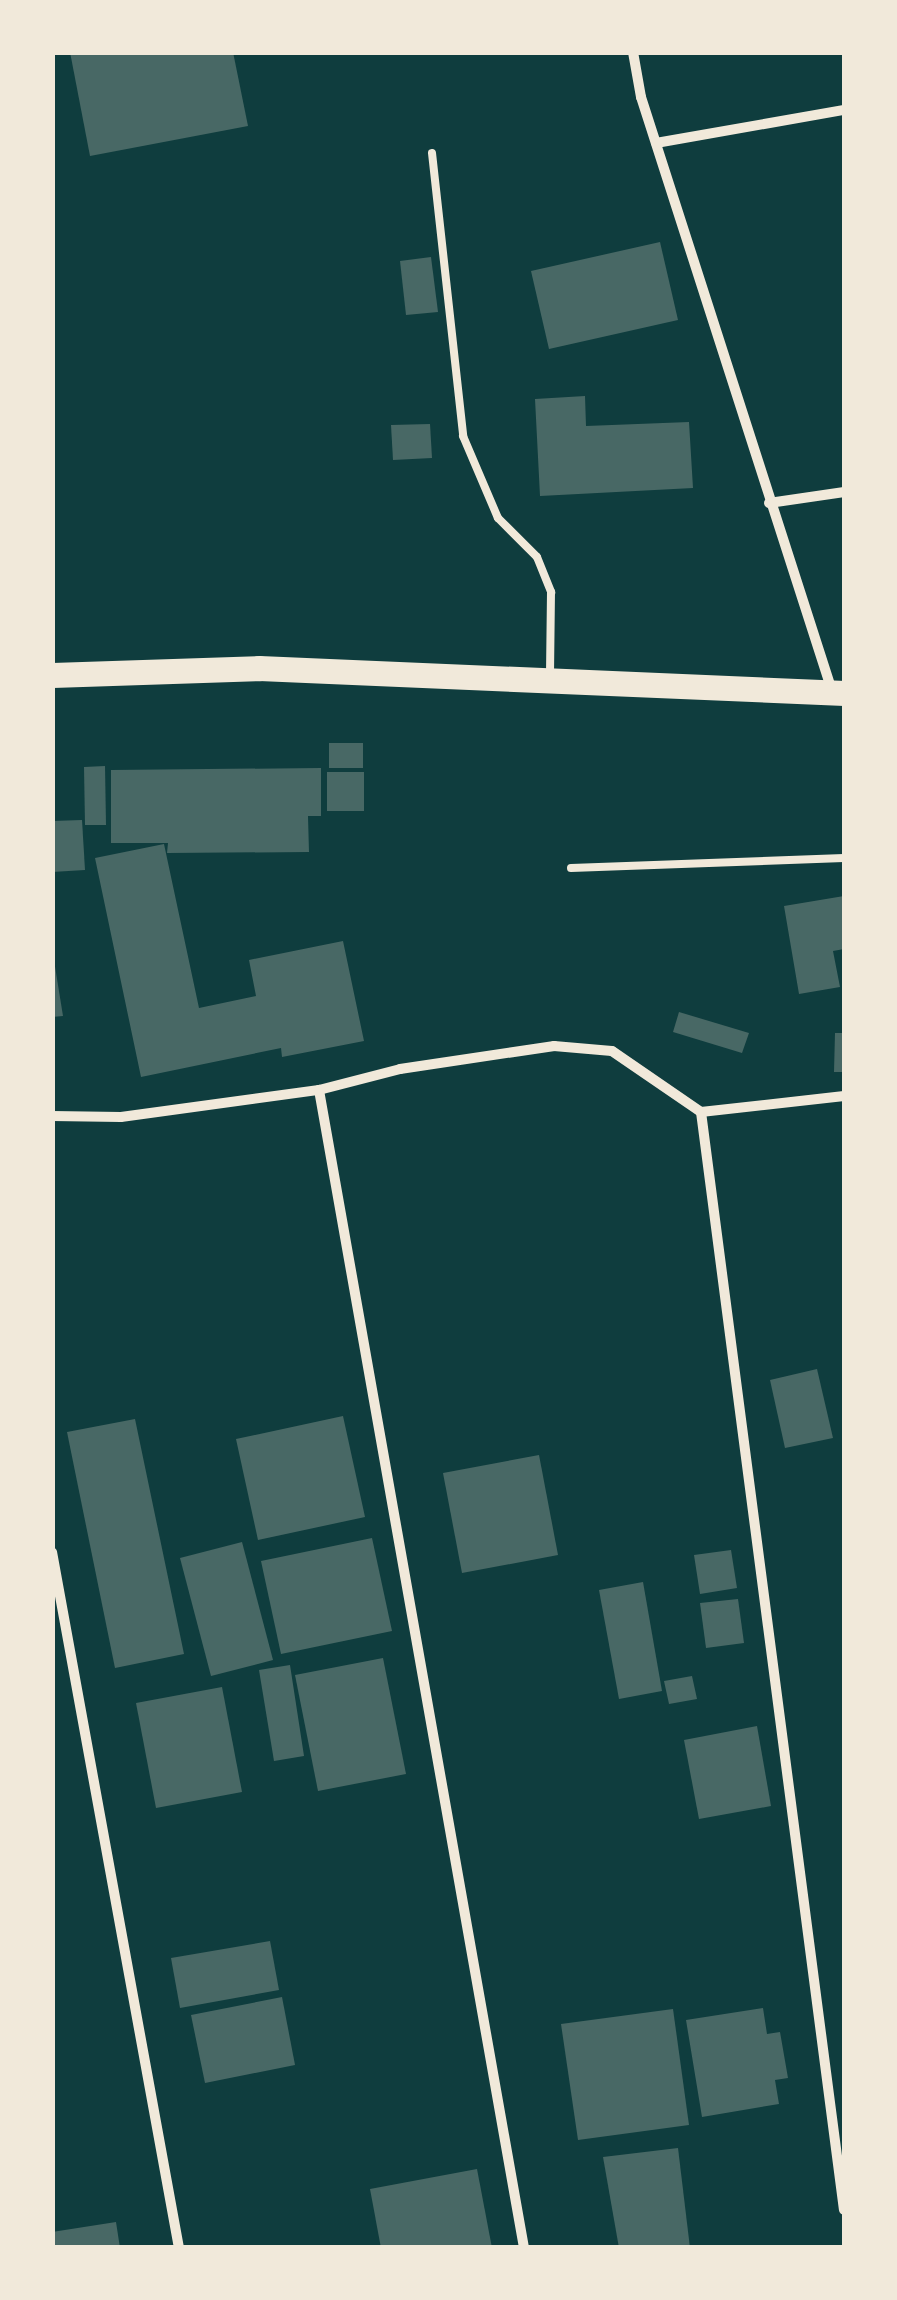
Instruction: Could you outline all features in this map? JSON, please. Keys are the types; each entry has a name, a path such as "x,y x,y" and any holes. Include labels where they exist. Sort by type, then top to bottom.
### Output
{"main road":[{"path":"52,675 260,668 838,692"}],"street":[{"path":"633,52 656,143 688,227 769,504 838,692"},
{"path":"656,143 844,110"},
{"path":"769,504 844,492"},
{"path":"52,1116 121,1117 320,1090 400,1070 554,1046 612,1051 701,1112 844,1096"},
{"path":"320,1090 524,2248"},
{"path":"701,1112 844,2210"},
{"path":"52,1552 179,2248"}],"lane":[{"path":"432,153 464,436 498,518 537,558 551,592 550,680"},
{"path":"571,868 844,858"}],"building":[{"path":"70,52 233,52 248,126 90,156"},
{"path":"660,242 678,320 549,349 531,271"},
{"path":"431,257 438,312 406,315 400,261"},
{"path":"585,396 586,426 689,422 693,488 540,496 535,399"},
{"path":"430,424 432,458 393,460 391,425"},
{"path":"329,743 363,743 363,768 329,768"},
{"path":"105,766 106,825 85,825 84,767"},
{"path":"321,768 321,816 308,816 309,852 167,853 168,843 111,843 111,770"},
{"path":"327,772 364,772 364,811 327,811"},
{"path":"82,820 85,870 52,872 52,821"},
{"path":"164,844 199,1008 256,996 249,960 343,941 364,1041 282,1057 281,1048 141,1077 95,858"},
{"path":"844,896 844,949 833,951 840,987 799,994 784,906"},
{"path":"52,948 63,1016 52,1017"},
{"path":"679,1012 749,1033 742,1053 673,1032"},
{"path":"835,1033 844,1033 844,1072 834,1072"},
{"path":"817,1369 833,1438 785,1448 770,1380"},
{"path":"343,1416 365,1517 258,1540 236,1439"},
{"path":"135,1419 184,1654 115,1668 67,1432"},
{"path":"539,1455 558,1555 462,1573 443,1473"},
{"path":"372,1538 392,1631 281,1654 261,1561"},
{"path":"242,1542 273,1660 211,1676 180,1558"},
{"path":"731,1550 737,1588 700,1594 694,1555"},
{"path":"643,1582 662,1691 619,1699 599,1590"},
{"path":"738,1599 744,1643 706,1648 700,1603"},
{"path":"383,1658 406,1774 318,1791 295,1675"},
{"path":"290,1665 304,1756 274,1761 259,1670"},
{"path":"692,1676 697,1699 669,1704 664,1681"},
{"path":"222,1687 242,1792 156,1808 136,1703"},
{"path":"757,1726 771,1806 699,1819 684,1740"},
{"path":"270,1941 279,1990 180,2008 171,1958"},
{"path":"282,1997 295,2065 205,2083 191,2015"},
{"path":"763,2008 767,2034 780,2032 788,2078 775,2080 779,2104 702,2117 686,2020"},
{"path":"673,2009 689,2125 578,2140 561,2024"},
{"path":"678,2148 690,2248 619,2248 603,2157"},
{"path":"477,2169 492,2248 381,2248 370,2189"},
{"path":"116,2222 120,2248 52,2248 52,2232"}]}
